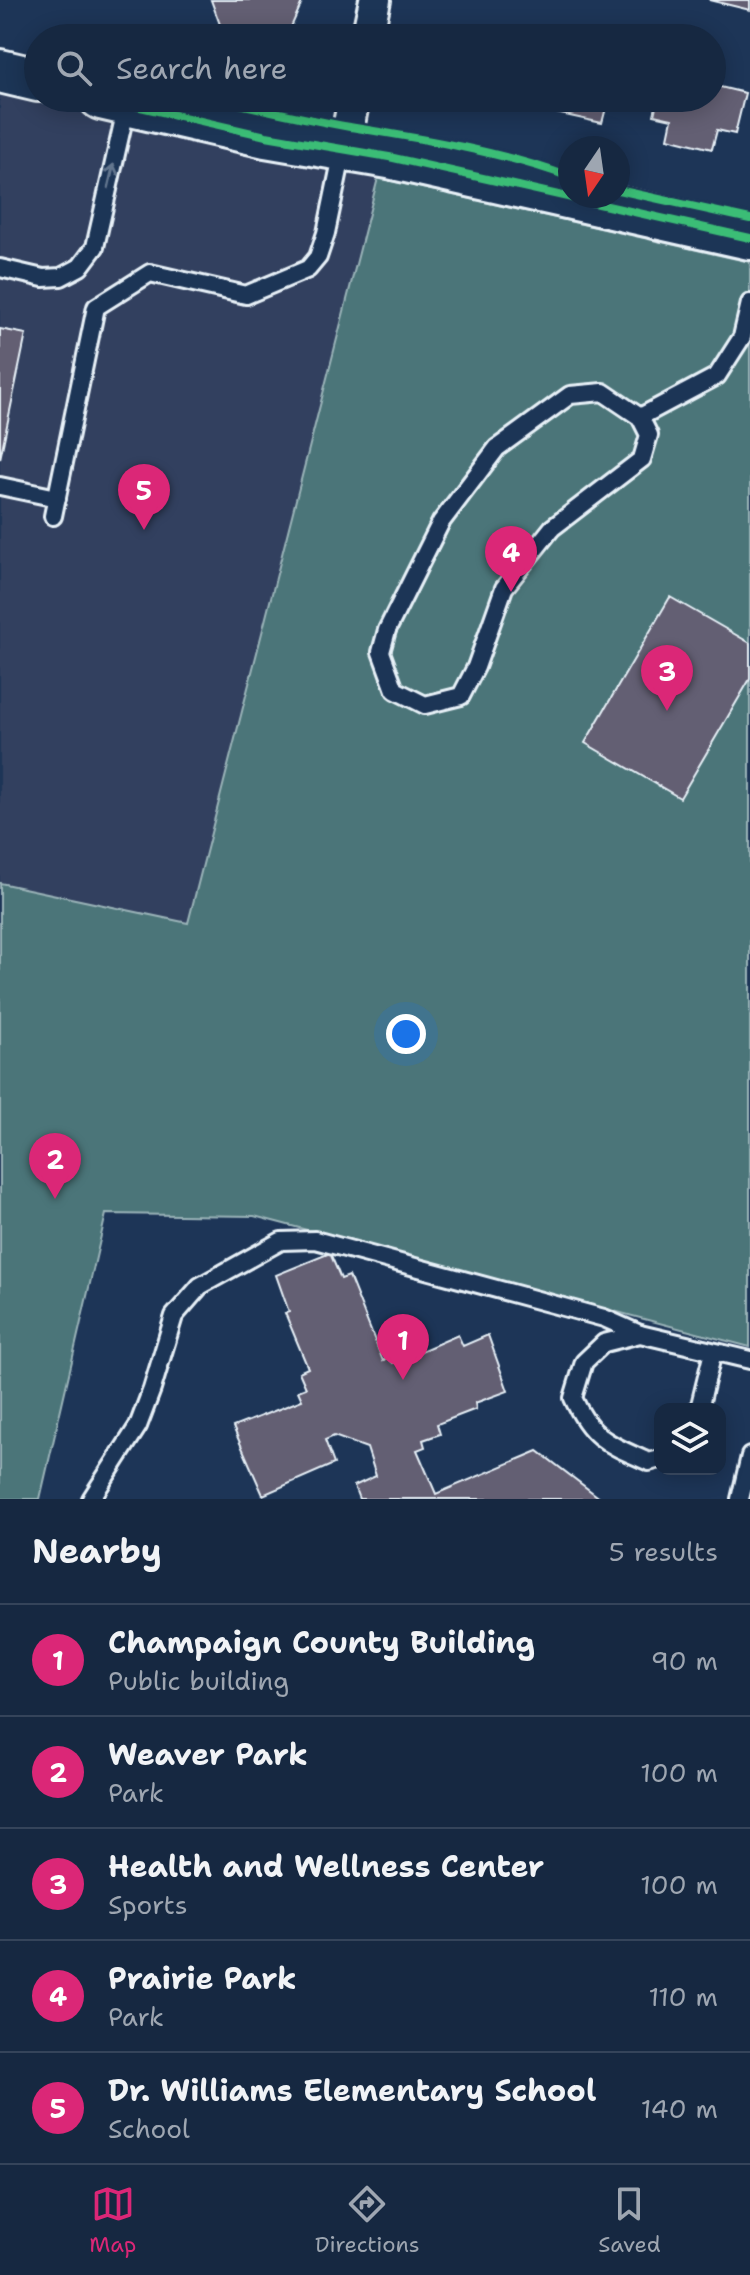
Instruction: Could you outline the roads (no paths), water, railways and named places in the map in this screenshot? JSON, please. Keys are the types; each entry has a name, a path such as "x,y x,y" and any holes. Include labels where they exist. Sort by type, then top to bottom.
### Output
{"main road":[{"path":"0,53 24,58"},
{"path":"0,71 24,77"},
{"path":"216,112 349,125 389,157 750,238"},
{"path":"283,112 426,139 558,173"},
{"path":"630,193 750,219"}],"street":[{"path":"370,24 375,0"}],"lane":[{"path":"0,268 43,278 61,277 80,267 95,247 113,112"},
{"path":"53,516 96,307 150,273 246,295 308,269 318,257 326,233 349,125"},
{"path":"640,417 717,376 742,337 750,303"},
{"path":"603,392 640,417 649,435 642,459 552,528 504,588 476,667 461,696 425,705 395,690 381,652 387,630 441,522 497,448 570,395 603,392"},
{"path":"0,486 57,498"},
{"path":"91,1499 138,1426 174,1316 200,1286 281,1241 315,1240 604,1318 640,1334 750,1360"},
{"path":"640,1334 604,1343 584,1362 573,1398 585,1425 613,1446 649,1462 654,1461"},
{"path":"700,1403 713,1352"},
{"path":"740,1499 750,1456"}],"place":[{"name":"Dr. Williams Elementary School","path":"144,530"},
{"name":"Prairie Park","path":"511,592"},
{"name":"Health and Wellness Center","path":"667,711"},
{"name":"Weaver Park","path":"55,1199"},
{"name":"Champaign County Building","path":"403,1380"}]}
